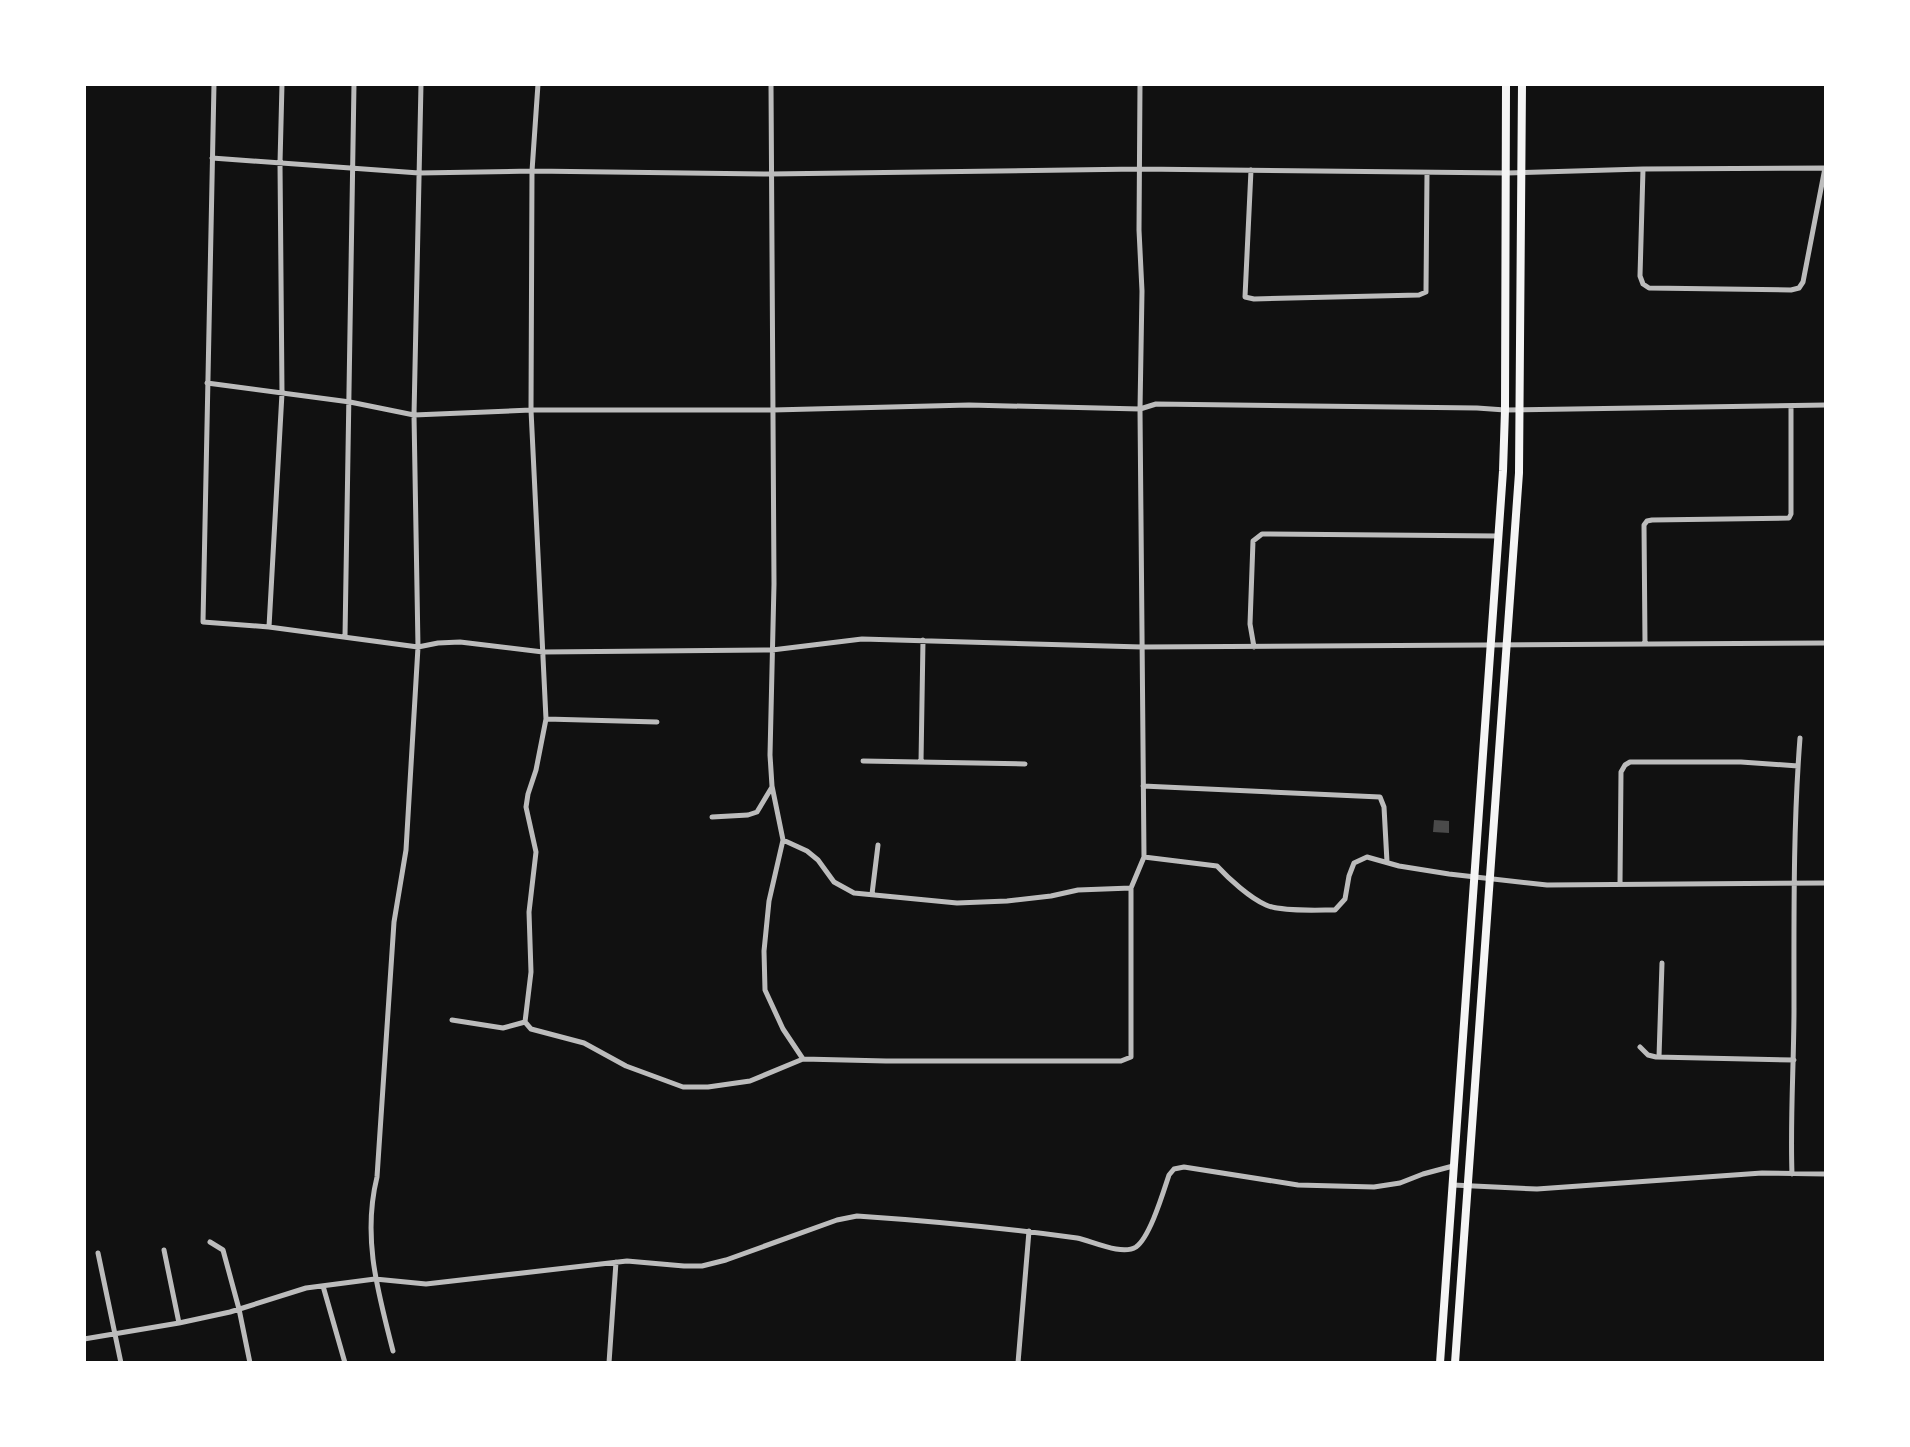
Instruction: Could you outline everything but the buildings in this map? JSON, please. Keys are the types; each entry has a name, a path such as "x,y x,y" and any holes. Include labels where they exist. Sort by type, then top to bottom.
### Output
{"main road":[{"path":"1440,1363 1499,536 1505,410 1506,84"},
{"path":"1455,1363 1519,473 1522,84"},
{"path":"1460,1086 1475,1087"}],"street":[{"path":"214,84 203,622 269,627 418,647 460,642 543,652 772,650 862,639 1142,647 1826,643"},
{"path":"269,627 282,393 282,84"},
{"path":"345,637 354,84"},
{"path":"393,1351 375,1279 370,1243 394,922 406,850 418,647 414,415 421,84"},
{"path":"538,84 532,171 531,410 546,719 526,807 536,852 529,912 531,972 525,1022 531,1029 584,1043 626,1066 683,1087 750,1081 803,1059 1121,1061 1131,1057 1131,888 1144,857 1140,84"},
{"path":"771,84 774,584 770,755 772,786 783,840 769,901 764,951 765,990 783,1029 803,1059"},
{"path":"212,158 419,173 770,174 1139,169 1523,173 1643,169 1826,168 1803,282 1799,288 1649,288 1643,284 1640,276 1643,169"},
{"path":"1251,170 1245,297 1254,299 1419,295 1426,292 1427,173"},
{"path":"207,383 350,402 414,415 531,410 773,410 969,405 1140,409 1156,404 1505,410 1826,405"},
{"path":"1645,643 1644,525 1652,520 1789,518 1791,406"},
{"path":"1254,647 1250,624 1253,541 1262,534 1499,536"},
{"path":"921,762 923,640"},
{"path":"546,719 657,722"},
{"path":"1792,1174 1790,1125 1800,738"},
{"path":"863,761 1025,764"},
{"path":"1620,884 1621,772 1625,765 1630,762 1741,762 1798,766"},
{"path":"712,817 757,812 772,786"},
{"path":"1143,786 1380,797 1384,807 1387,862"},
{"path":"783,840 807,851 834,882 854,893 957,903 1007,901 1078,890 1131,888"},
{"path":"872,894 878,845"},
{"path":"1144,857 1217,866 1267,906 1304,910 1335,910 1345,899 1354,863 1367,857 1475,877 1547,885 1826,883"},
{"path":"1659,1057 1662,963"},
{"path":"452,1020 503,1028 525,1022"},
{"path":"1640,1047 1648,1055 1659,1057 1794,1060"},
{"path":"84,1339 179,1323 239,1309 306,1288 375,1279 426,1284 627,1261 702,1266 857,1216 1029,1231 1084,1239 1126,1250 1135,1248 1143,1239 1174,1169 1184,1167 1298,1185 1374,1187 1400,1183 1454,1166"},
{"path":"1453,1185 1537,1189 1762,1173 1826,1174"},
{"path":"1018,1363 1029,1231"},
{"path":"210,1242 223,1250 250,1363"},
{"path":"164,1250 179,1323"},
{"path":"98,1253 121,1363"},
{"path":"609,1363 616,1262"},
{"path":"323,1286 345,1363"}]}
